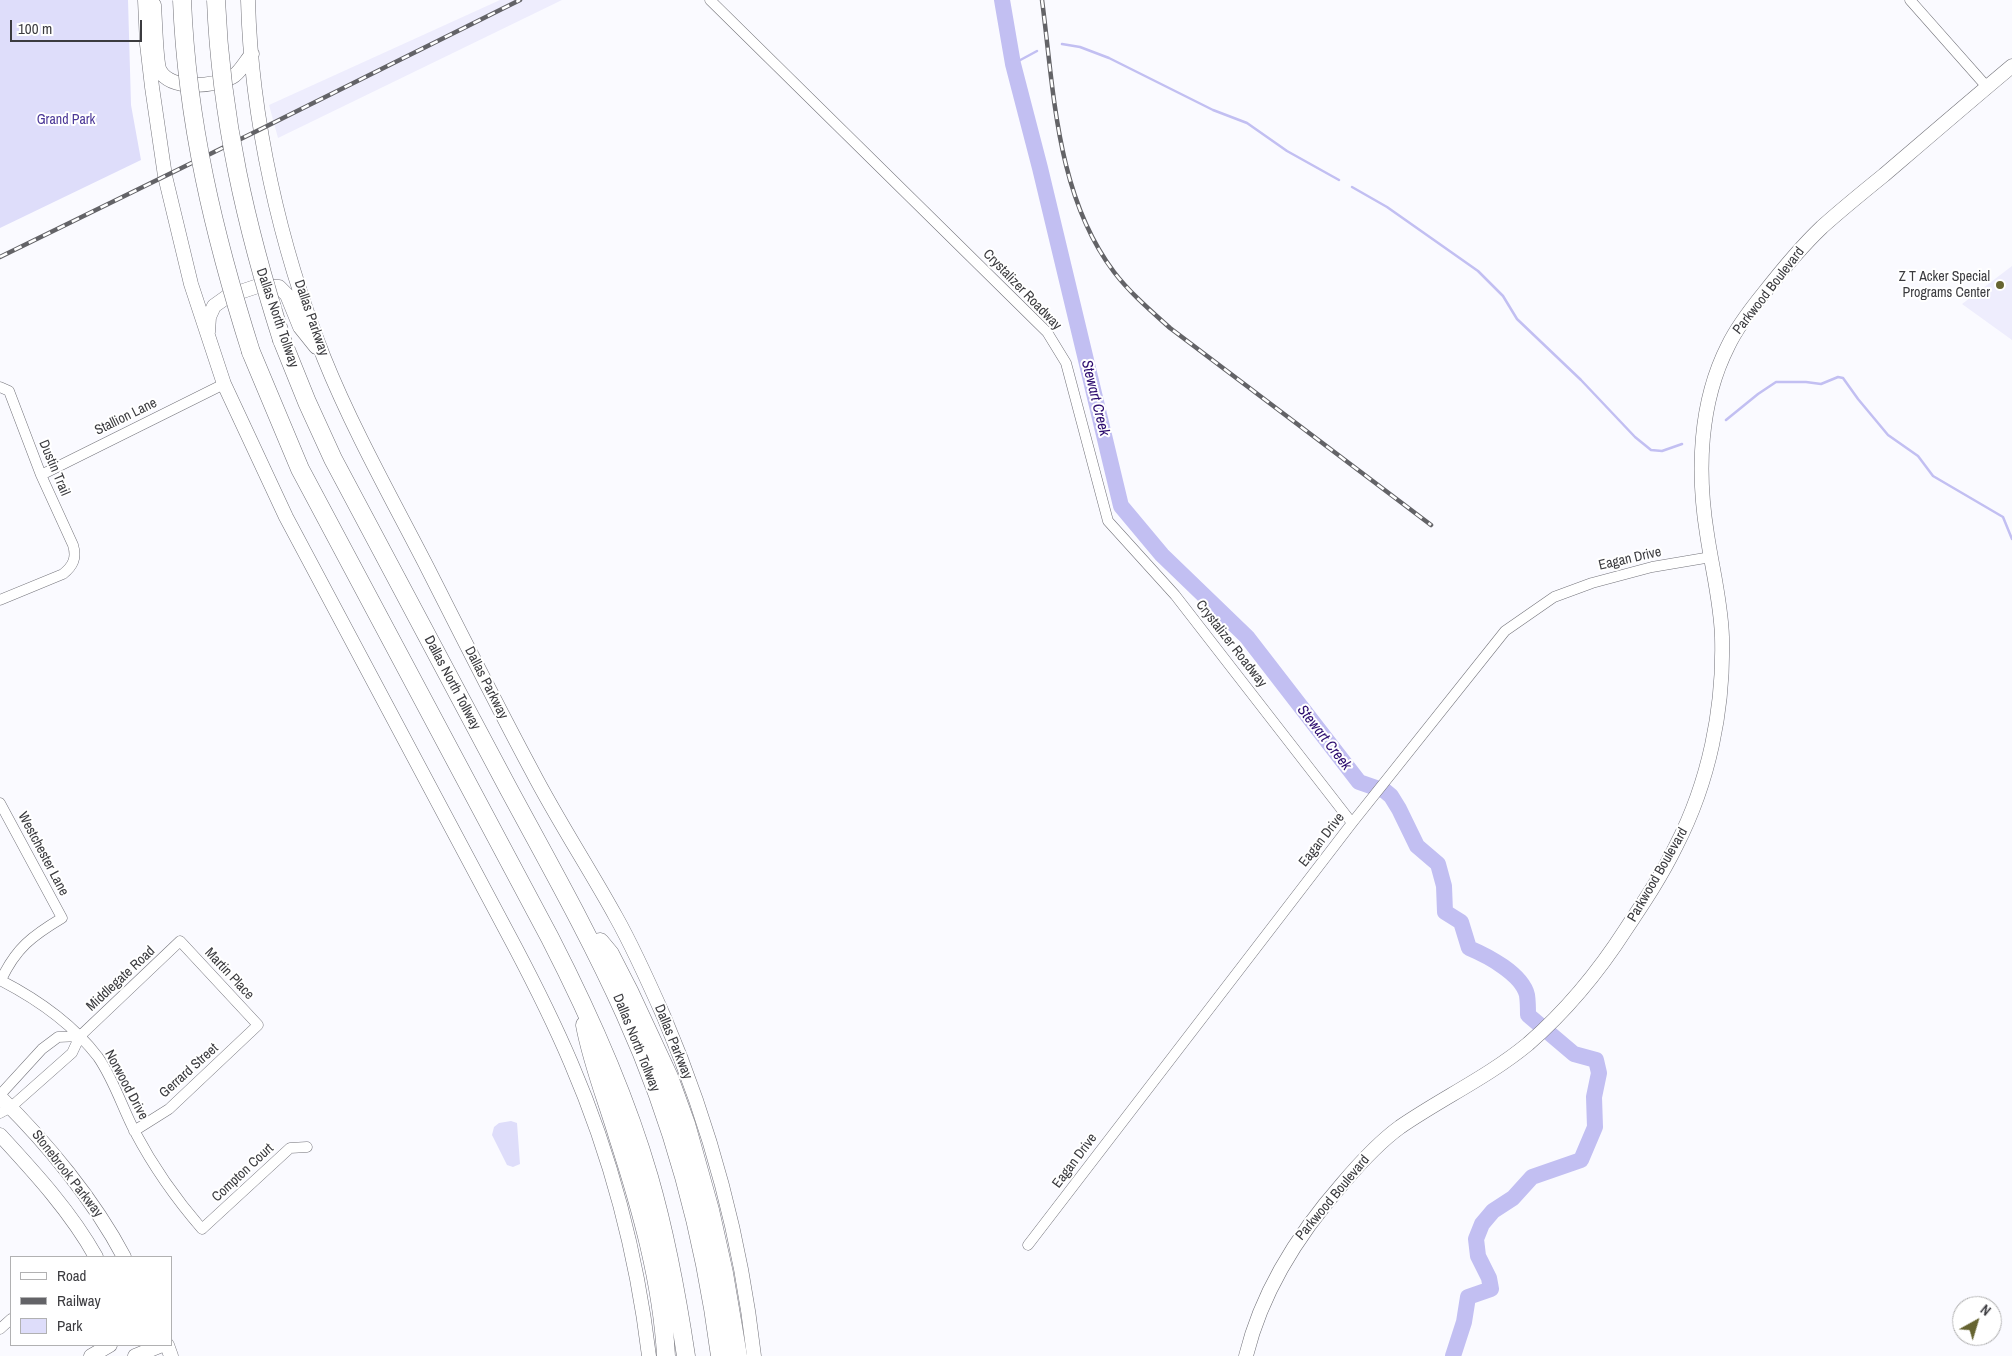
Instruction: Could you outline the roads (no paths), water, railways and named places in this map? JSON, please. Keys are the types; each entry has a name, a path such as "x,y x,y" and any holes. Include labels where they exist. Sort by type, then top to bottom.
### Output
{"highway":[{"path":"182,0 190,90 200,162 227,278 251,352 300,469 580,997 604,1050 649,1176 678,1302 686,1356"},
{"name":"Dallas North Tollway","path":"216,0 224,95 234,158 259,268 282,340 332,459 573,909 626,1016 651,1076 693,1210 720,1356"},
{"path":"573,909 610,954 629,991 672,1087 686,1124 710,1210 724,1273 738,1356"},
{"path":"580,997 590,1054 632,1179 651,1253 665,1332 666,1356"}],"main road":[{"path":"145,0 146,44 165,176 188,275 224,384 286,517 515,947 545,1005 572,1064 595,1126 627,1232 644,1315 650,1356"},
{"path":"153,0 159,70 169,81 188,86 209,84 233,77 252,54"},
{"name":"Dallas Parkway","path":"248,0 261,129 275,196 300,290 324,357 356,428 478,667 533,773 618,919 664,1018 686,1072 718,1170 743,1275 754,1356"},
{"name":"Parkwood Boulevard","path":"1246,1356 1250,1341 1276,1278 1295,1244 1324,1205 1366,1156 1398,1129 1494,1069 1529,1043 1569,1004 1593,976 1660,876 1684,829 1701,789 1715,730 1722,666 1720,608 1701,489 1701,460 1712,390 1728,344 1758,300 1820,229 2012,66"},
{"path":"208,337 209,318 214,306 228,296 258,286 279,287 287,295 300,327 324,357"},
{"name":"Stonebrook Parkway","path":"0,1096 6,1110 27,1122 95,1208 123,1256"},
{"name":"Stonebrook Parkway","path":"0,1135 36,1174 86,1240 95,1256"},
{"path":"91,1356 108,1346"},
{"path":"141,1352 159,1346"}],"street":[{"name":"Crystalizer Roadway","path":"710,0 1047,332 1066,363 1108,521 1176,595 1352,823"},
{"path":"1910,0 1987,87"},
{"name":"Stallion Lane","path":"41,475 224,384"},
{"name":"Dustin Trail","path":"0,600 63,574 74,562 75,553 41,475 9,391 2,387"},
{"name":"Eagan Drive","path":"1028,1245 1352,823 1496,641 1517,622 1554,597 1601,580 1652,567 1711,557"},
{"name":"Westchester Lane","path":"0,803 62,918 36,934 19,950 9,962 0,980"},
{"name":"Martin Place","path":"180,941 258,1025"},
{"name":"Middlegate Road","path":"6,1110 72,1053 80,1036 180,941"},
{"name":"Norwood Drive","path":"0,980 26,992 62,1019 80,1036 99,1059 114,1086 134,1131 153,1164 176,1200 202,1229"},
{"name":"Gerrard Street","path":"134,1131 169,1109 258,1025"},
{"path":"0,1096 42,1048 58,1037 80,1036"},
{"name":"Compton Court","path":"202,1229 290,1148 307,1147"},
{"path":"0,1329 10,1321"}],"waterway":[{"name":"Stewart Creek","path":"1002,0 1013,64 1040,168 1121,506 1162,555 1247,637 1359,782 1385,791 1391,796 1417,846 1438,864 1444,886 1445,912 1461,922 1469,948 1494,961 1518,980 1524,987 1527,995 1528,1015 1574,1054 1596,1060 1599,1073 1594,1097 1595,1127 1581,1160 1532,1177 1513,1198 1493,1211 1482,1224 1476,1239 1478,1256 1489,1278 1491,1289 1468,1297 1464,1322 1453,1356"},
{"path":"1062,44 1080,47 1109,58 1213,110 1247,123 1287,151 1339,180"},
{"path":"1013,64 1037,51"},
{"path":"1352,187 1387,207 1478,271 1503,296 1517,319 1581,380 1635,437 1651,450 1662,451 1682,444"},
{"path":"1726,420 1776,382 1821,384 1838,377 1843,378 1888,435 1918,456 1933,476 2003,517 2012,539"}],"railway":[{"path":"0,257 520,0"},
{"path":"1042,0 1055,106 1069,176 1080,210 1095,242 1114,272 1133,294 1170,328 1431,525"}],"place":[{"name":"Z T Acker Special Programs Center","path":"2000,285"}],"park label":[{"name":"Grand Park","path":"66,120"}]}
